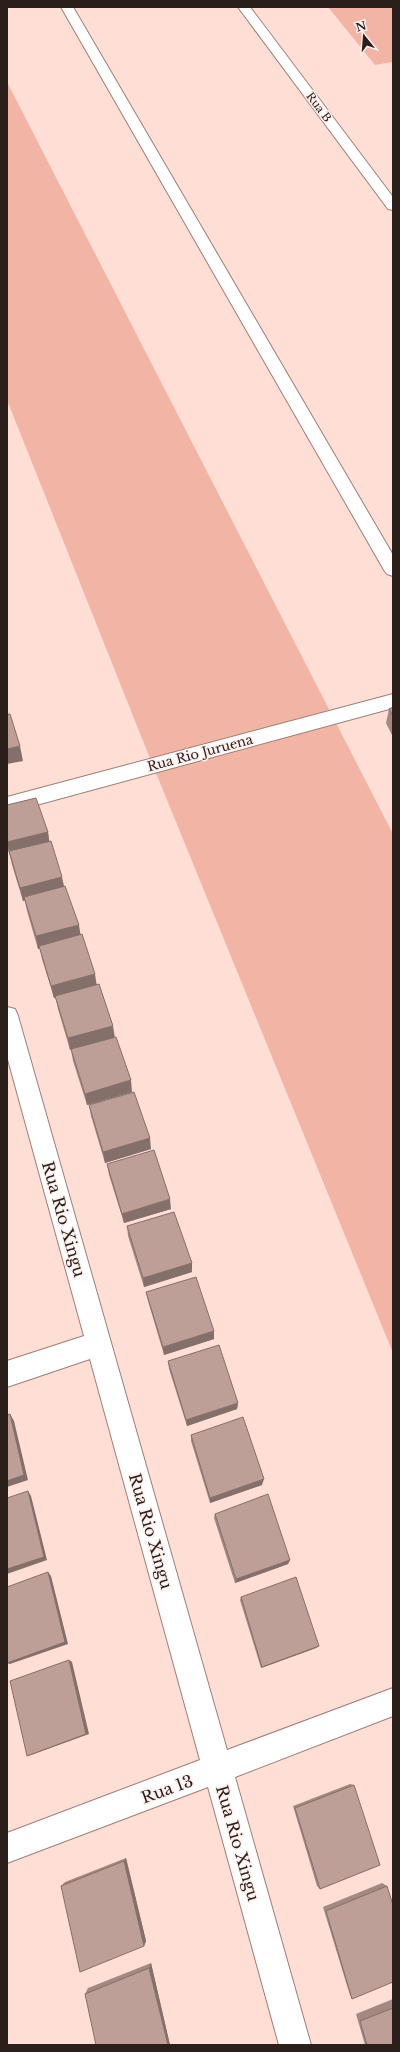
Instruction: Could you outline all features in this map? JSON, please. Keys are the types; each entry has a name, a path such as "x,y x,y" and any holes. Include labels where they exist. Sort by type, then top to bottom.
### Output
{"street":[{"path":"67,7 393,570"},
{"name":"Rua B","path":"244,7 393,206"},
{"name":"Rua Rio Juruena","path":"7,805 393,701"},
{"name":"Rua Rio Xingu","path":"7,1016 14,1066 99,1343 295,2045"},
{"path":"7,1374 99,1343"},
{"name":"Rua 13","path":"7,1848 218,1770 393,1702"}],"shaded area":[{"path":"328,7 393,7 393,62 375,65"},
{"path":"7,82 393,834 393,1353 147,751 7,400"}],"building":[{"path":"393,707 393,716 389,709"},
{"path":"10,714 20,746 7,749 7,715"},
{"path":"36,798 48,832 7,842 7,805"},
{"path":"51,841 62,877 20,888 9,851"},
{"path":"65,886 79,925 36,936 24,897"},
{"path":"82,934 95,974 51,986 39,946"},
{"path":"99,984 113,1026 68,1038 55,996"},
{"path":"116,1037 131,1080 85,1094 71,1049"},
{"path":"134,1092 150,1138 103,1152 89,1105"},
{"path":"154,1150 170,1199 122,1214 107,1164"},
{"path":"174,1212 192,1263 143,1278 127,1226"},
{"path":"196,1277 214,1331 163,1347 146,1292"},
{"path":"219,1345 238,1403 186,1420 168,1361"},
{"path":"10,1414 24,1475 7,1481 7,1415"},
{"path":"243,1417 264,1479 210,1498 191,1435"},
{"path":"28,1491 44,1557 7,1569 7,1498"},
{"path":"268,1494 290,1560 236,1579 215,1514"},
{"path":"48,1572 65,1642 7,1663 7,1587"},
{"path":"296,1577 319,1646 262,1667 241,1597"},
{"path":"69,1660 86,1734 27,1756 10,1681"},
{"path":"354,1785 380,1865 320,1889 295,1808"},
{"path":"124,1861 144,1946 80,1972 61,1886"},
{"path":"387,1886 393,1905 393,1982 352,1999 326,1911"},
{"path":"149,1968 168,2045 96,2045 85,1994"},
{"path":"393,2008 393,2045 367,2045 360,2021"}]}
